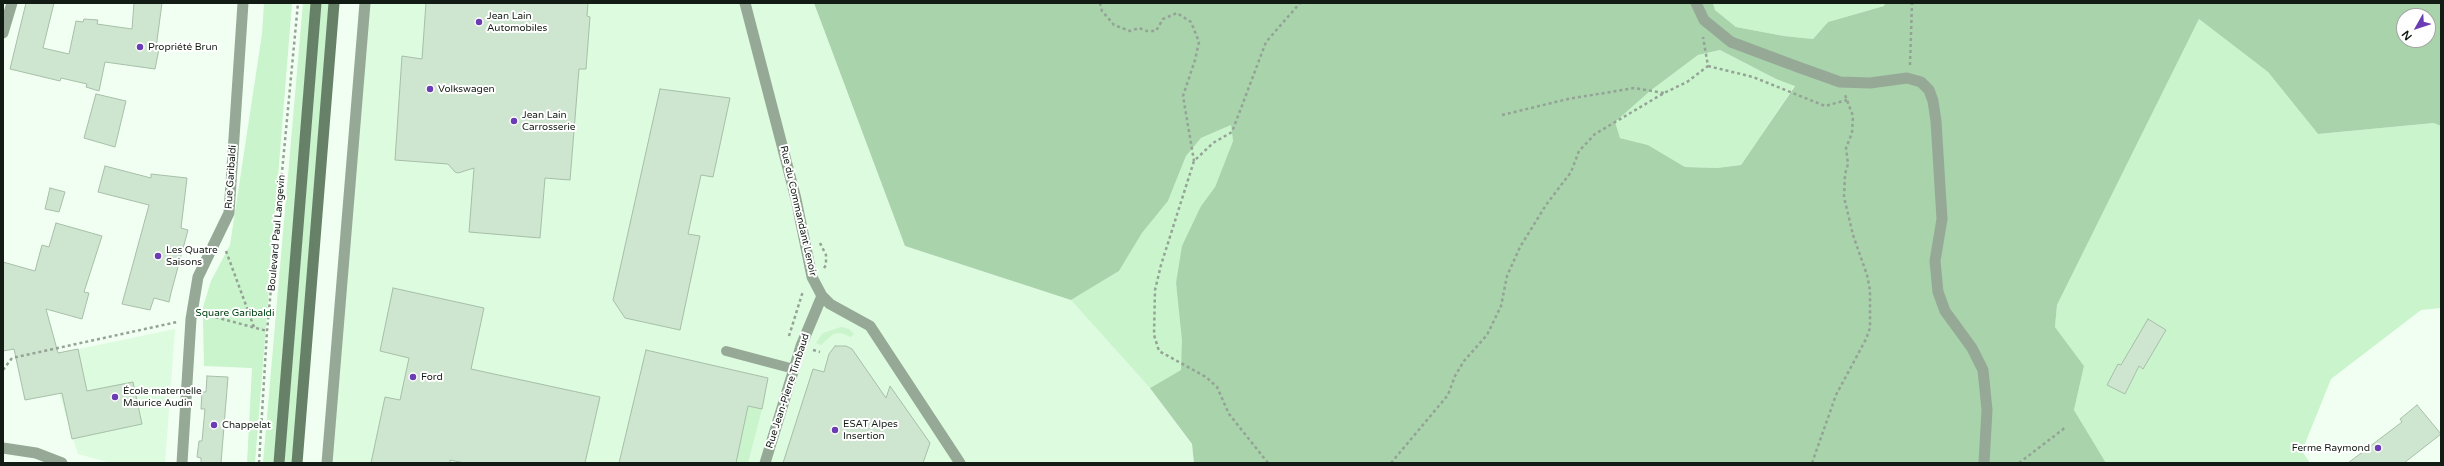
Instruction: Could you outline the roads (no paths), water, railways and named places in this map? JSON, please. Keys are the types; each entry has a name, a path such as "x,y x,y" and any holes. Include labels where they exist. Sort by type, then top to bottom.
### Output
{"main road":[{"name":"Boulevard Paul Langevin","path":"279,463 316,3"},
{"path":"297,463 334,3"}],"street":[{"path":"3,33 12,3"},
{"name":"Rue Garibaldi","path":"182,463 191,319 198,277 229,213 243,3"},
{"path":"327,463 365,3"},
{"name":"Rue du Commandant Lenoir","path":"746,3 792,184 812,277 822,296 840,310 870,326 960,463"},
{"path":"1696,3 1704,20 1731,42 1840,82 1870,83 1907,78 1921,82 1929,90 1933,101 1942,219 1935,261 1938,292 1945,311 1972,348 1983,370 1987,410 1984,463"},
{"name":"Rue Jean-Pierre Timbaud","path":"765,463 794,369 822,296"},
{"path":"3,448 36,454 62,463"}],"lane":[{"path":"726,351 794,369"}],"place":[{"name":"Jean Lain Automobiles","path":"479,22"},
{"name":"Propriété Brun","path":"140,47"},
{"name":"Volkswagen","path":"430,89"},
{"name":"Jean Lain Carrosserie","path":"514,121"},
{"name":"Les Quatre Saisons","path":"158,256"},
{"name":"Ford","path":"413,377"},
{"name":"École maternelle Maurice Audin","path":"115,397"},
{"name":"Chappelat","path":"214,425"},
{"name":"ESAT Alpes Insertion","path":"835,430"},
{"name":"Ferme Raymond","path":"2378,448"}],"park label":[{"name":"Square Garibaldi","path":"235,313"}]}
